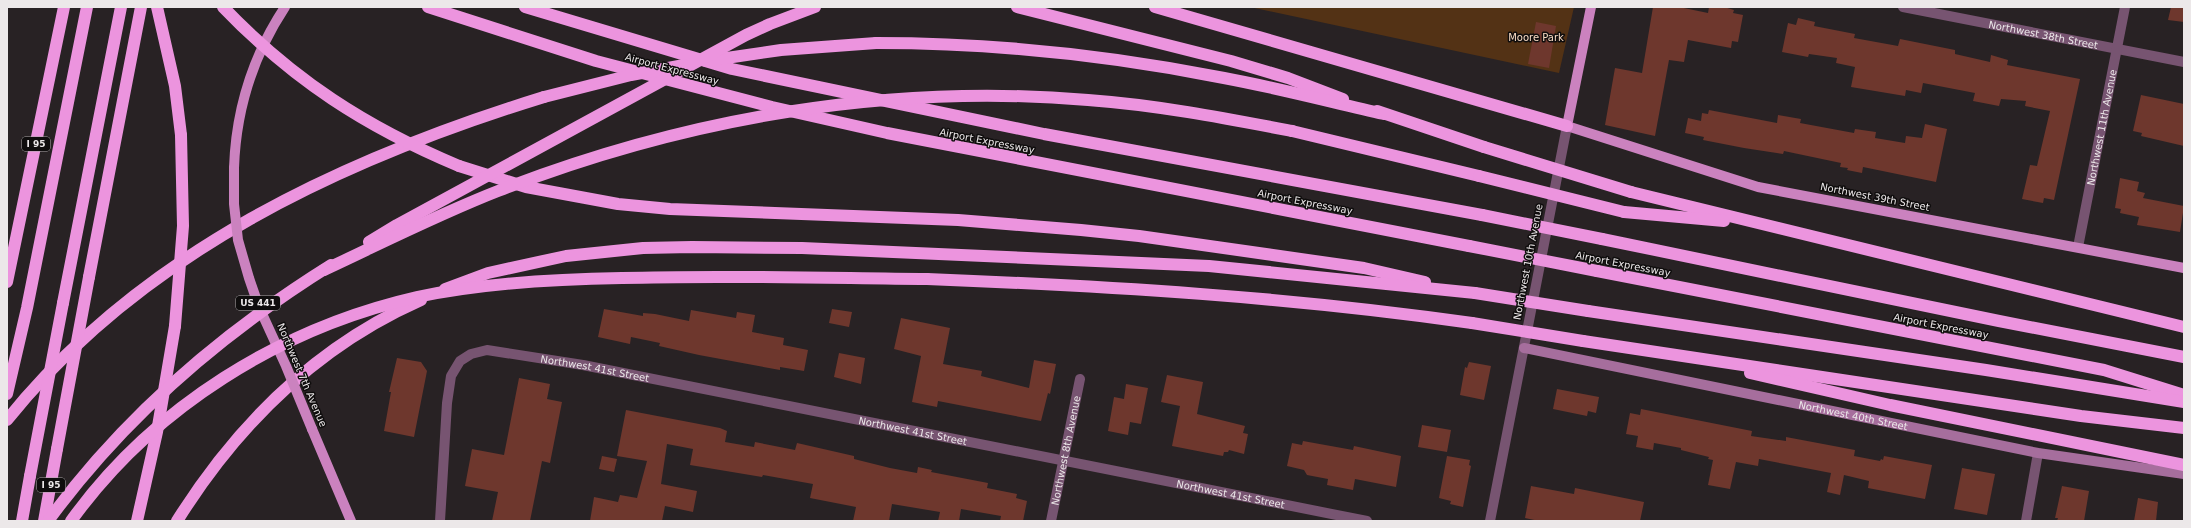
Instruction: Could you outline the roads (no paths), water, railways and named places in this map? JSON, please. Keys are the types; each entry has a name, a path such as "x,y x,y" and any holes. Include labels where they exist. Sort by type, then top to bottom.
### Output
{"highway":[{"name":"I 95","path":"7,282 64,7"},
{"path":"7,394 87,7"},
{"path":"22,521 121,7"},
{"name":"I 95","path":"44,521 141,7"},
{"path":"137,521 160,418 175,326 183,226 181,135 176,86 157,7"},
{"path":"223,7 287,66 348,111 399,140 459,166 526,187 618,204 670,209 958,220 1139,236 1364,268 1475,293"},
{"name":"Airport Expressway","path":"428,7 596,61 780,109 910,138 2104,370 2184,395"},
{"name":"Airport Expressway","path":"525,7 739,71 1044,134 1482,215 1999,321 2184,357"},
{"path":"48,521 96,461 191,366 224,339 324,270 397,225 740,38 770,24 815,7"},
{"path":"1017,7 1231,61 1288,78 1384,114 1484,147 1631,192 2184,327"},
{"path":"1155,7 1566,126"},
{"path":"7,420 38,383 105,320 162,275 212,241 264,210 351,167 451,128 544,97 631,75 732,56 781,50 876,43 992,46 1112,59 1226,78 1384,114"},
{"path":"324,270 497,191 588,159 673,135 742,119 802,109 919,97 1031,97 1088,100 1138,105 1292,131 1624,212 1769,226"},
{"path":"178,521 197,491 235,440 285,387 326,354 394,312 440,291 488,273 566,256 607,251 685,247 810,248 1209,266 1475,293 1986,370 2184,402"},
{"path":"71,521 118,464 175,412 208,387 287,343 324,326 369,310 418,297 474,288 583,279 678,276 927,279 1096,286 1240,296 1396,312 2074,414 2184,428"},
{"path":"1657,352 1890,405 2184,465"}],"main road":[{"name":"Northwest 7th Avenue","path":"285,7 277,19 259,55 245,93 238,118 234,168 234,204 238,240 259,307 286,366 351,521"},
{"name":"Northwest 10th Avenue","path":"1566,126 1591,7"},
{"name":"Northwest 39th Street","path":"1566,126 1758,187 2184,268"},
{"name":"Northwest 40th Street","path":"1524,348 2038,453 2184,474"}],"street":[{"name":"Northwest 38th Street","path":"1903,7 2184,62"},
{"name":"Northwest 11th Avenue","path":"2078,248 2125,7"},
{"name":"Northwest 10th Avenue","path":"1490,521 1566,126"},
{"name":"Northwest 41st Street","path":"440,521 447,403 451,376 460,361 471,354 487,350 575,364 1063,459 1367,521"},
{"name":"Northwest 8th Avenue","path":"1051,521 1080,379"},
{"path":"2026,521 2038,453"}],"park label":[{"name":"Moore Park","path":"1536,37"}]}
